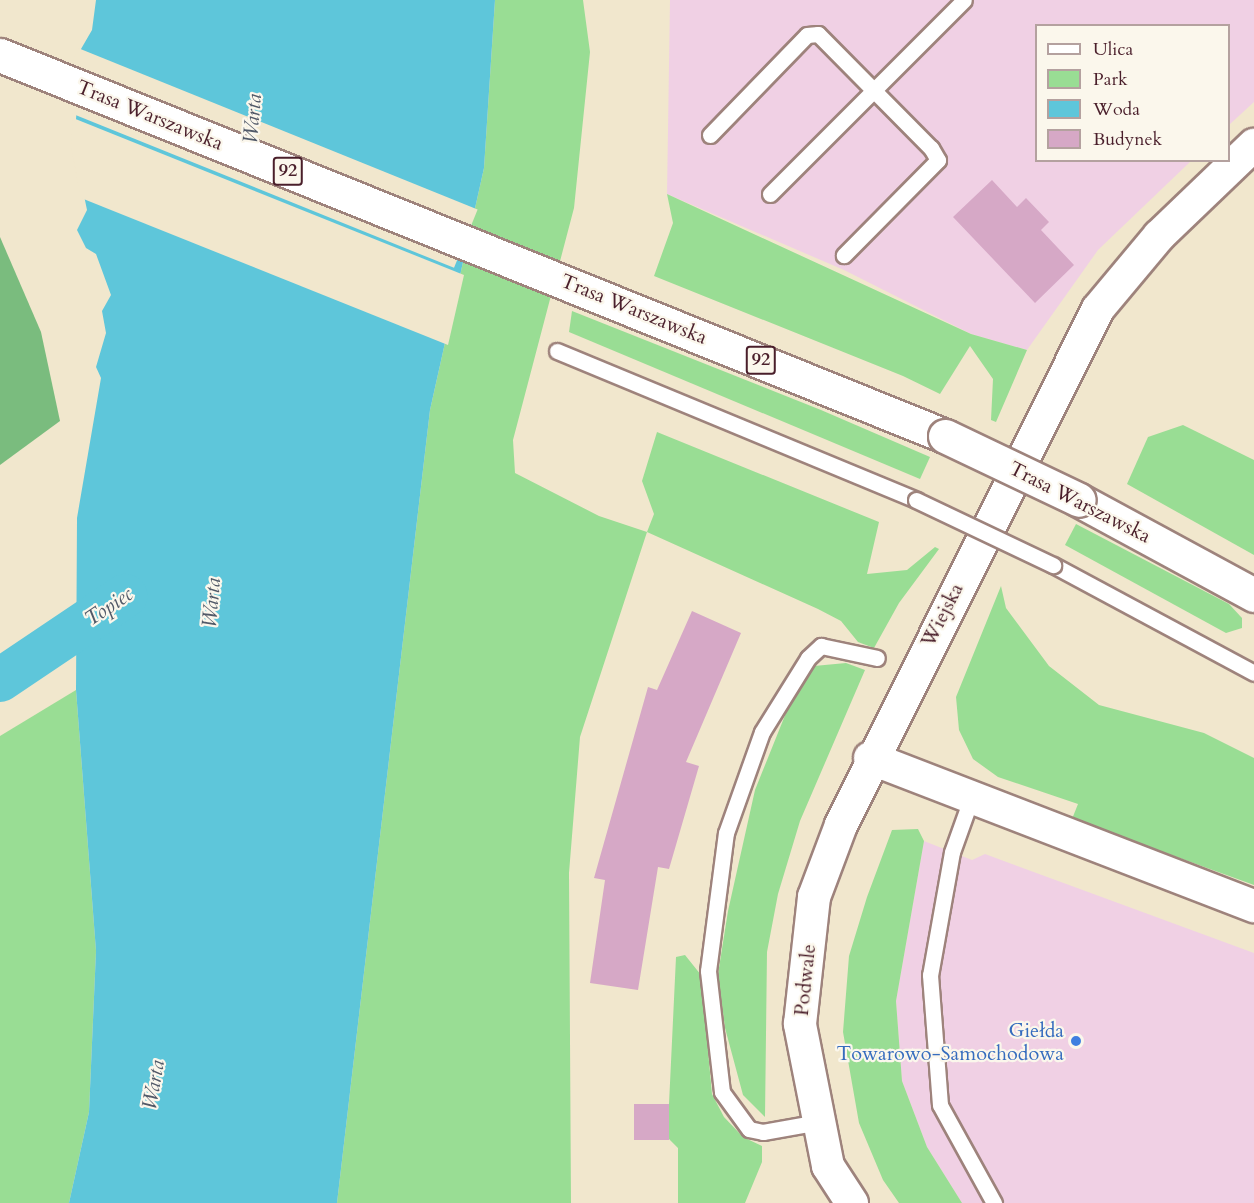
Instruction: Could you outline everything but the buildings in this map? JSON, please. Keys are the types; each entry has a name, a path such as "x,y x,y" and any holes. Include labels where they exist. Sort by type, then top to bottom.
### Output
{"main road":[{"name":"Trasa Warszawska","path":"0,55 945,436 1079,500 1254,595"}],"street":[{"name":"Wiejska","path":"870,758 1098,309 1159,236 1254,145"},
{"path":"870,758 971,799 1254,906"},
{"name":"Podwale","path":"852,1203 828,1166 800,1024 814,897 870,758"}],"lane":[{"path":"770,194 964,0"},
{"path":"710,135 807,35 818,34 931,148 938,160 844,255"},
{"path":"557,351 916,500 1053,565 1254,673"},
{"path":"819,1122 763,1132 748,1129 722,1092 710,960 726,833 762,732 808,658 821,646 877,658"},
{"path":"1233,661 1254,663"},
{"path":"971,799 952,852 930,975 940,1105 994,1203"}],"shaded area":[{"path":"670,0 1254,0 1254,102 1230,124 1230,24 1035,24 1035,162 1190,162 1098,250 1027,350 971,334 844,270 667,194"},
{"name":"Giełda Towarowo-Samochodowa","path":"924,841 972,860 985,854 1254,953 1254,1203 962,1203 927,1147 902,1081 896,1001"}],"green space":[{"path":"495,0 583,0 590,52 574,208 513,440 515,473 599,516 647,532 580,737 569,873 571,1203 337,1203 430,410 484,168"},
{"path":"667,194 971,334 1027,350 996,422 991,420 993,379 970,346 940,394 903,376 654,276 673,223"},
{"path":"0,237 41,332 60,421 0,465"},
{"path":"572,311 821,410 930,457 920,479 569,332"},
{"path":"1183,425 1254,460 1254,555 1127,484 1148,437"},
{"path":"657,432 879,522 867,574 907,570 935,547 939,549 899,603 874,648 858,642 841,621 818,609 647,532 654,514 642,481"},
{"path":"1076,524 1229,604 1242,618 1242,628 1226,633 1065,545"},
{"path":"1001,586 1006,608 1049,666 1099,705 1204,733 1254,758 1254,885 1072,819 1078,804 998,777 973,759 959,730 956,697"},
{"path":"846,663 865,670 800,821 778,894 767,952 765,1117 743,1095 725,1028 718,974 728,911 755,790 792,698 814,666"},
{"path":"76,690 96,951 89,1112 69,1203 0,1203 0,736"},
{"path":"918,829 924,841 896,1001 902,1081 927,1147 962,1203 899,1203 883,1180 859,1123 843,1032 849,956 867,897 892,830"},
{"path":"685,955 701,975 712,1094 724,1117 743,1137 762,1146 762,1162 745,1203 678,1203 678,1148 669,1139 669,1104 676,957"}],"water":[{"name":"Warta","path":"96,0 495,0 484,168 430,410 337,1203 69,1203 89,1112 96,951 76,690 77,518 101,378 96,367 106,333 102,311 111,295 96,254 86,248 77,230 87,210 74,147 81,49 92,30"}],"pier":[{"path":"78,48 478,209 454,268 54,106"},
{"path":"73,118 464,275 448,345 81,198 71,147"}],"waterway":[{"name":"Topiec","path":"0,680 125,596"}],"place":[{"name":"Giełda Towarowo-Samochodowa","path":"1076,1041"}]}
